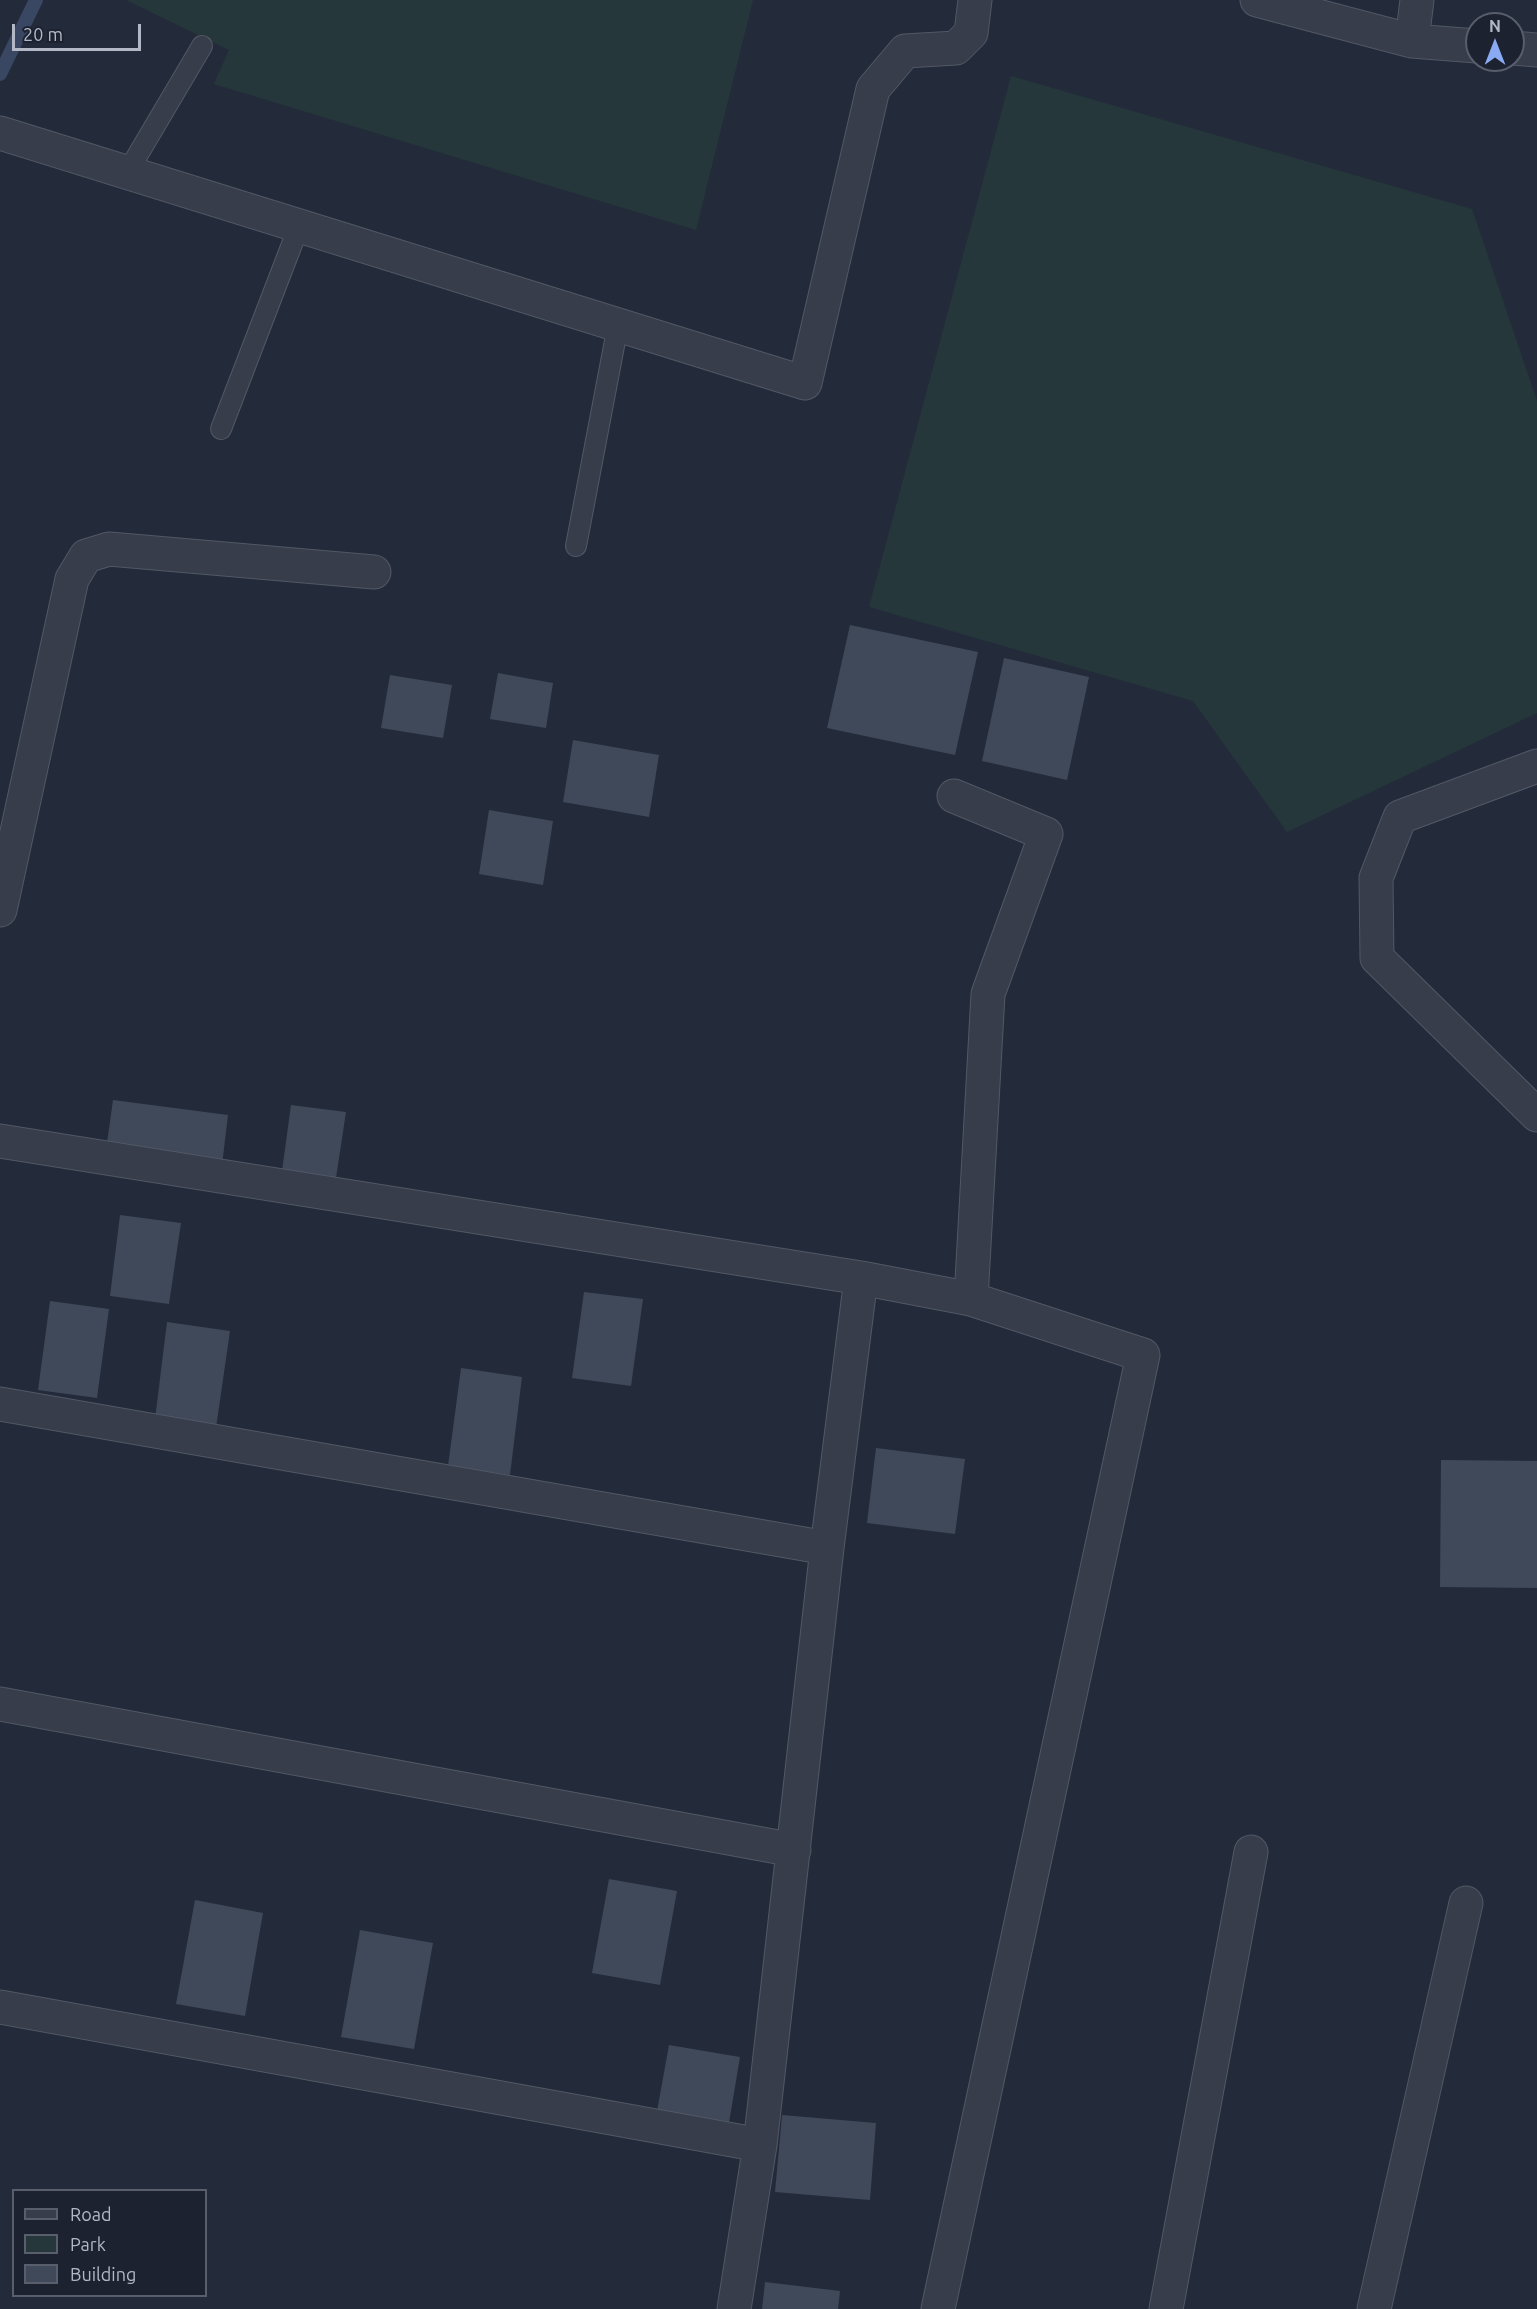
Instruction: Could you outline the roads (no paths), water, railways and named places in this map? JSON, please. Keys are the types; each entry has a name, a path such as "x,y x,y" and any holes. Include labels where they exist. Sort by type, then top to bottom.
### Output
{"street":[{"path":"0,133 805,383 873,89 904,51 956,48 970,33 975,0"},
{"path":"1257,0 1412,41 1465,45"},
{"path":"1412,41 1417,0"},
{"path":"0,910 72,579 86,556 109,549 374,572"},
{"path":"1537,765 1400,817 1376,878 1377,958 1537,1115"},
{"path":"954,796 1046,834 988,994 970,1299"},
{"path":"0,1141 861,1278 970,1299 1143,1354 938,2309"},
{"path":"734,2309 760,2145 827,1548 861,1278"},
{"path":"0,1404 827,1548"},
{"path":"0,1704 794,1850"},
{"path":"1166,2309 1251,1852"},
{"path":"1374,2309 1466,1903"},
{"path":"0,2007 760,2145"}],"lane":[{"path":"127,172 202,46"},
{"path":"220,429 299,225"},
{"path":"576,546 618,325"}],"waterway":[{"path":"0,74 36,0"}]}
